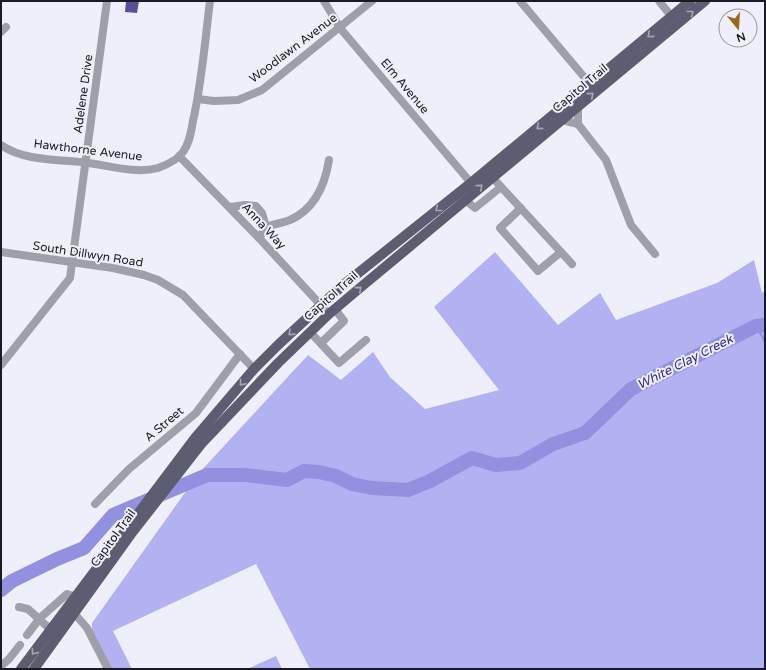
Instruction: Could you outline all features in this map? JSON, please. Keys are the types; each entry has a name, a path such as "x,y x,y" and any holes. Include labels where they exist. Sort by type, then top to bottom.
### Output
{"main road":[{"name":"Capitol Trail","path":"34,669 74,613 86,590 254,369 320,304 471,183 690,1"},
{"name":"Capitol Trail","path":"199,441 332,312 492,177 705,1"},
{"name":"Capitol Trail","path":"21,669 76,597 86,590"}],"street":[{"name":"Adelene Drive","path":"1,365 70,278 107,1"},
{"name":"Hawthorne Avenue","path":"1,145 15,152 41,158 86,162 135,170 157,168 172,162 183,153 188,142 198,99 210,1"},
{"name":"Elm Avenue","path":"324,1 340,28 471,183"},
{"name":"Woodlawn Avenue","path":"198,99 214,101 238,100 262,90 372,1"},
{"path":"520,1 590,84"},
{"path":"659,1 672,17"},
{"path":"578,107 578,124 606,160 612,171 631,225 655,254"},
{"path":"562,120 578,124"},
{"name":"Anna Way","path":"179,156 259,238 320,304 332,312"},
{"path":"259,238 266,226 296,217 308,206 319,193 323,185 329,160"},
{"path":"492,177 572,264"},
{"path":"465,200 475,208 501,187"},
{"path":"230,208 245,204 256,206 262,213 266,226"},
{"path":"521,208 500,228 538,271 561,252"},
{"name":"South Dillwyn Road","path":"1,252 131,271 158,280 183,295 193,304 254,369"},
{"path":"321,343 344,321 332,312"},
{"path":"310,332 339,363 366,340"},
{"name":"A Street","path":"95,504 129,469 196,413 240,354"},
{"path":"27,635 40,618 67,594 76,597"},
{"path":"19,607 28,609 40,618 51,630"},
{"path":"74,613 87,628 108,669"},
{"path":"1,666 9,659 20,645"}],"shaded area":[{"path":"495,252 558,325 600,293 616,320 717,283 754,260 762,293 765,291 765,669 310,669 256,564 113,631 132,669 110,669 92,635 92,623 199,473 308,355 341,380 373,352 390,377 425,409 499,390 434,307"},
{"path":"276,656 282,669 247,669"}],"building":[{"path":"126,1 139,1 137,13 125,12"}],"waterway":[{"name":"White Clay Creek","path":"1,590 12,581 57,559 84,548 113,515 207,475 245,475 287,480 304,471 319,472 336,476 352,484 372,488 408,490 430,481 472,458 496,465 520,463 553,444 585,433 631,389 756,326 765,325"},
{"path":"756,326 765,341"}]}
